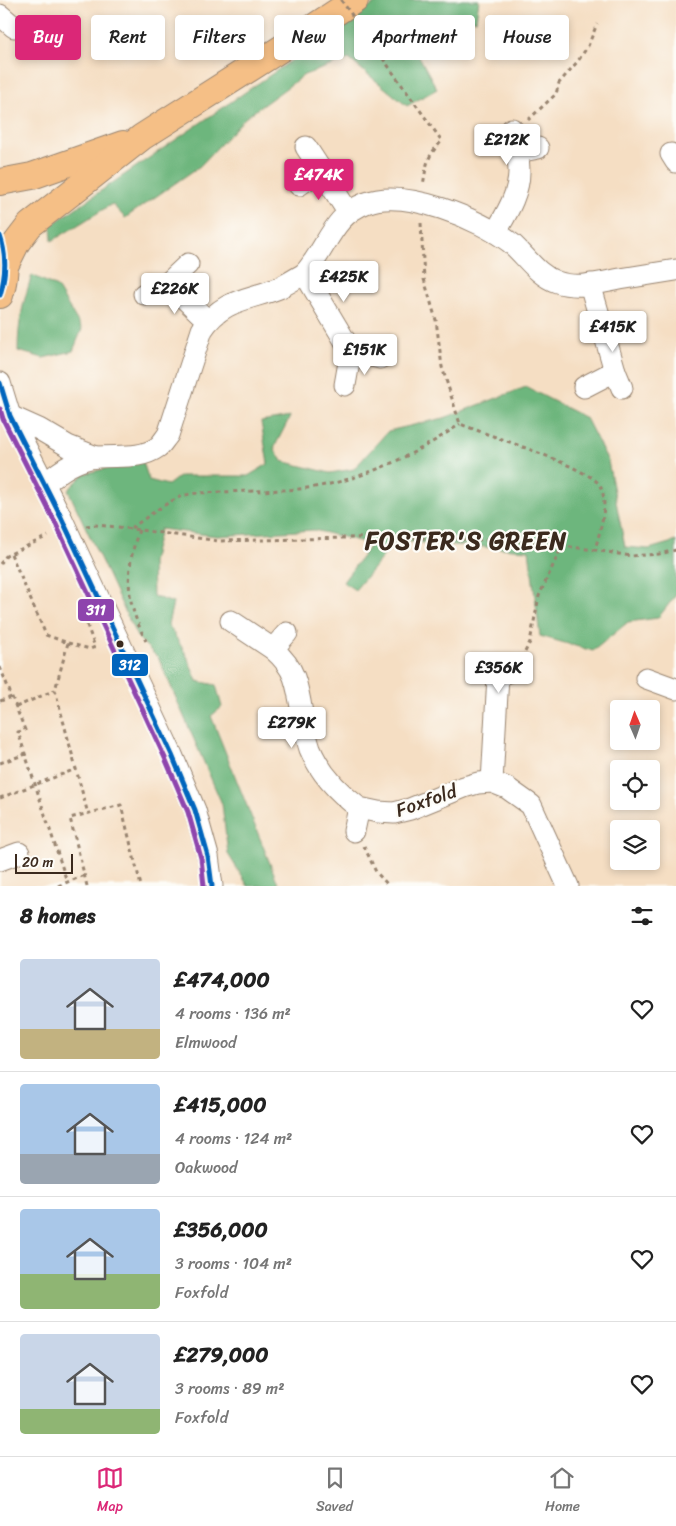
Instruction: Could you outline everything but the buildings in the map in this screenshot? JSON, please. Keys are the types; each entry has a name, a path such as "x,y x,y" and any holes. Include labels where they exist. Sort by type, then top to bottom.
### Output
{"main road":[{"path":"6,264 17,242 30,226 142,137 355,0"},
{"path":"0,182 32,176 142,137"},
{"path":"0,236 6,264 4,283 0,296"}],"street":[{"path":"5,18 9,0"},
{"path":"496,232 514,199 518,186 518,152 512,129"},
{"path":"306,148 348,212"},
{"path":"518,152 538,148"},
{"path":"299,185 320,170"},
{"path":"45,484 55,475 73,464 96,457 124,457 142,454 158,446 168,435 202,330 208,321 224,307 279,288 305,274 334,228 348,212 367,202 387,199 407,200 470,219 496,232 513,246 533,267 556,282 573,285 590,284 676,270"},
{"path":"144,294 168,283 188,264"},
{"path":"305,274 352,351 345,385"},
{"path":"168,283 208,321"},
{"path":"584,387 618,379 590,284"},
{"path":"352,351 380,358"},
{"path":"0,383 5,410 45,484 55,526 79,534 195,810 208,856 212,886"},
{"path":"5,410 68,446 96,457"},
{"path":"231,621 274,649 285,661 294,676 306,734 317,763 336,788 359,808 354,831"},
{"path":"274,649 287,633"},
{"path":"498,671 492,782 507,788 531,805 568,886"},
{"path":"646,678 676,689"},
{"name":"Foxfold","path":"359,808 394,813 410,809 464,787 492,782"}],"path":[{"path":"341,0 442,141 431,152 420,203 424,279 436,320 442,366 460,424"},
{"path":"512,129 522,126 556,94 558,83 578,61 588,46 597,24"},
{"path":"131,529 168,503 185,495 301,488 342,481 378,469 437,440 460,424"},
{"path":"460,424 545,455 598,483 604,497 604,511 595,550"},
{"path":"79,534 95,525 219,541 388,537 521,541 631,556 659,554 676,550"},
{"path":"0,564 6,556 55,526"},
{"path":"139,530 129,564 128,584 134,615 146,641"},
{"path":"498,671 530,642 539,596 562,546"},
{"path":"11,554 46,635 90,649 95,647 87,625"},
{"path":"68,643 55,690 88,814"},
{"path":"0,667 25,730 18,732 67,882"},
{"path":"16,707 55,690"},
{"path":"0,701 12,697"},
{"path":"0,763 26,754"},
{"path":"0,798 76,770"},
{"path":"87,886 70,818 121,806 141,886"},
{"path":"354,831 376,872 389,886"},
{"path":"58,886 85,875"}],"green space":[{"path":"380,0 479,0 476,20 475,15 358,15"},
{"path":"354,18 354,60 421,60 437,89 407,106 349,59 304,75 245,118 200,166 125,218 112,204 52,241 51,225 292,60 344,60 344,25"},
{"path":"32,275 57,287 82,329 73,351 43,358 18,351 22,313"},
{"path":"526,387 586,418 608,461 625,547 649,549 676,541 676,595 658,618 628,622 593,651 540,636 529,550 396,541 355,590 343,582 371,544 314,530 217,536 160,529 152,562 153,596 173,603 168,624 187,656 197,681 216,685 222,707 211,716 279,886 248,886 228,854 222,804 159,659 137,637 68,490 84,474 142,459 149,480 168,485 180,476 248,476 268,464 261,422 290,417 274,448 282,461 330,473 354,469 388,431 444,418"}],"transit line":[{"name":"312","path":"0,236 5,266 0,295"},
{"name":"312","path":"0,383 10,416 61,517 172,755 195,810 208,856 212,886"},
{"name":"311","path":"0,409 3,419 54,520 165,758 188,812 201,858 204,886"}],"district":[{"name":"FOSTER'S GREEN","path":"466,541"}]}
